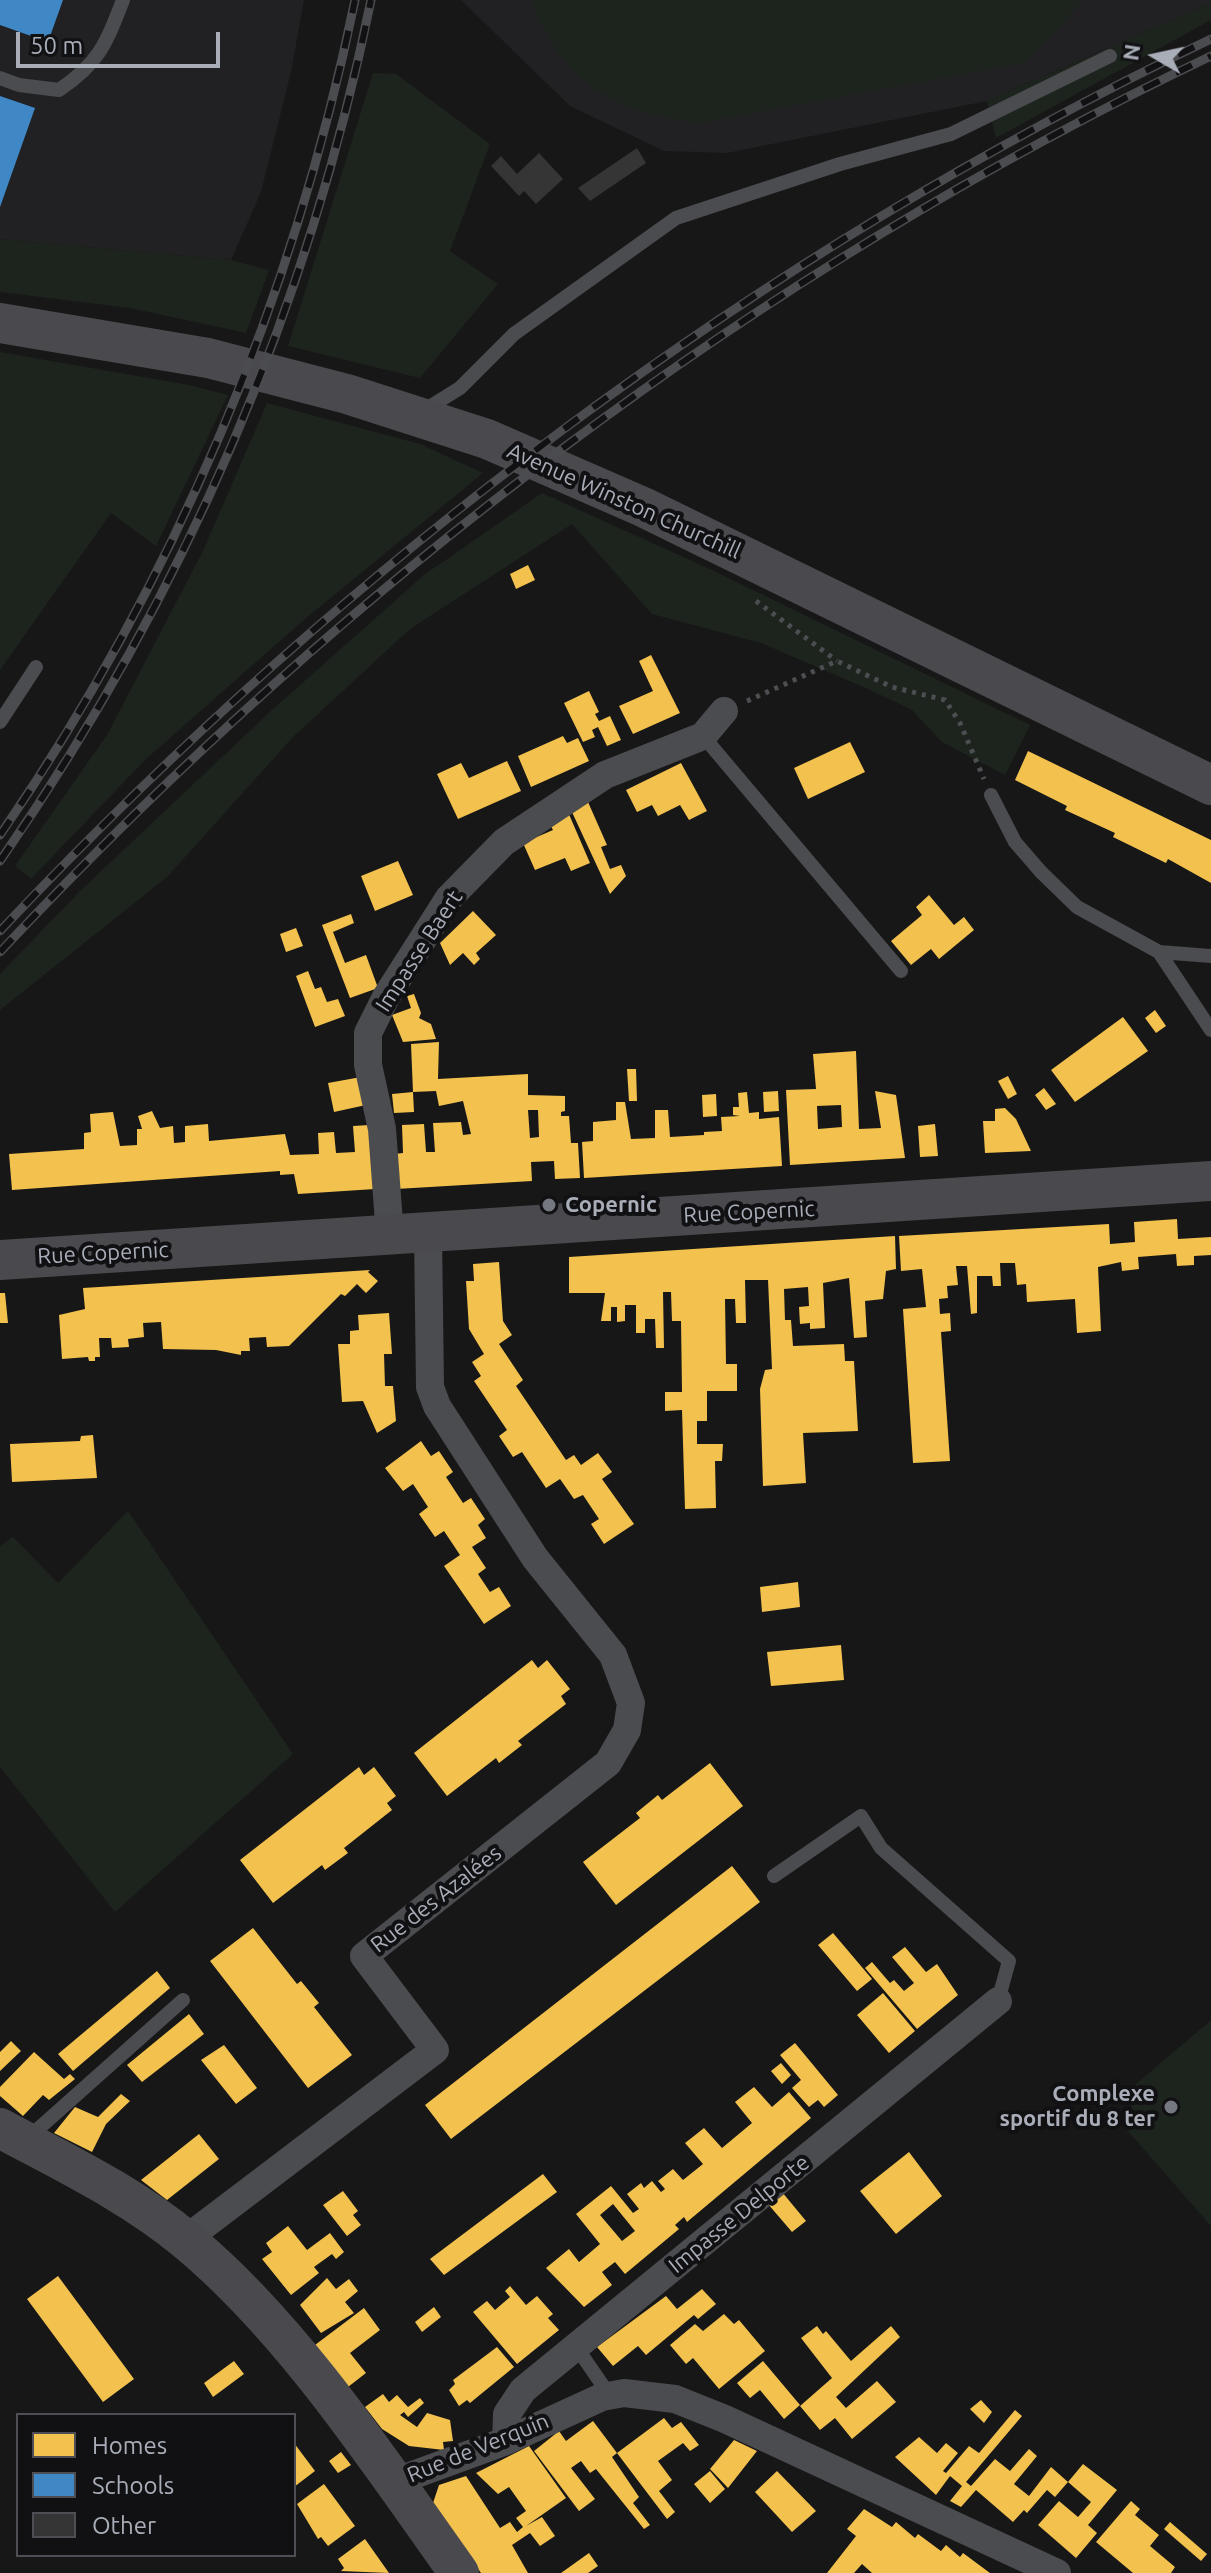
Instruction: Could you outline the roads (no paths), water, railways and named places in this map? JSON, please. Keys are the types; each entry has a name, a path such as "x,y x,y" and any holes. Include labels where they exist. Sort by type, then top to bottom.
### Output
{"street":[{"name":"Avenue Winston Churchill","path":"0,323 208,358 284,377 487,439 569,473 1211,785"},
{"name":"Impasse Baert","path":"556,1584 535,1558 437,1406 430,1387 409,1235 368,1065 368,1033 386,997 449,898 504,842 605,775 703,736 724,711"},
{"name":"Rue Copernic","path":"0,1260 1211,1181"},
{"name":"Rue des Azalées","path":"186,2239 435,2050 364,1956 608,1763 627,1730 631,1703 613,1655 556,1584"},
{"name":"Impasse Delporte","path":"506,2441 507,2414 523,2390 998,2001"},
{"name":"Rue de Verquin","path":"12,2135 102,2183 186,2239 263,2312 394,2482 506,2441 610,2396 624,2393 675,2399 1057,2573"},
{"path":"394,2482 459,2573"}],"lane":[{"path":"0,78 19,85 59,90 87,71 104,50 123,0"},
{"path":"416,416 460,388 514,334 676,218 840,164 951,134 1110,56"},
{"path":"0,722 36,667"},
{"path":"703,736 901,971"},
{"path":"991,795 1015,842 1077,907 1159,952 1211,956"},
{"path":"1159,952 1211,1030"},
{"path":"774,1876 861,1816 881,1848 1009,1961 998,2001"},
{"path":"12,2135 183,2000"},
{"path":"577,2348 610,2396"}],"railway":[{"path":"0,835 63,739 120,640 220,436 298,222 329,112 355,0"},
{"path":"0,861 65,762 125,660 180,556 230,449 274,340 312,229 344,116 371,0"},
{"path":"0,931 132,796 271,668 415,545 564,429 719,320 878,218 1042,124 1211,39"},
{"path":"0,952 132,817 270,688 414,564 564,447 719,338 878,236 1042,141 1211,56"}],"place":[{"name":"Copernic","path":"549,1205"},
{"name":"Complexe sportif du 8 ter","path":"1171,2107"}]}
